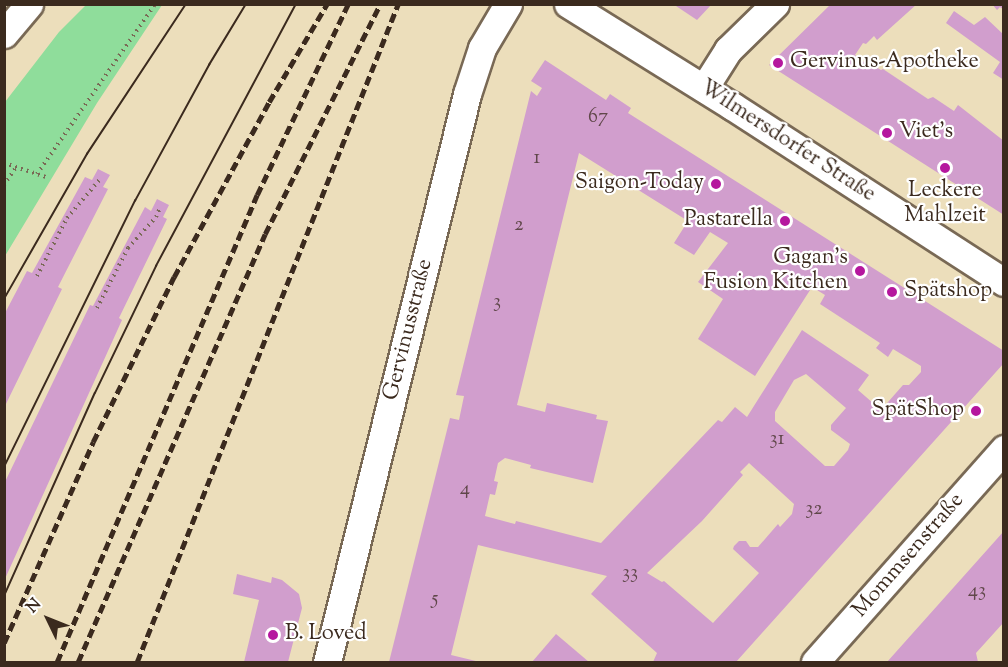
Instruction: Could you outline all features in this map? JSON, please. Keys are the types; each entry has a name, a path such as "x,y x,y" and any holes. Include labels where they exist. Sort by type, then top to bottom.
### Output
{"street":[{"path":"4,34 29,4"},
{"name":"Gervinusstraße","path":"327,663 467,94 482,48 508,4"},
{"name":"Wilmersdorfer Straße","path":"568,4 704,88 1004,282"},
{"path":"704,88 728,50 775,4"},
{"name":"Mommsenstraße","path":"815,663 1004,449"}],"path":[{"path":"37,174 155,4"},
{"path":"4,164 49,178"},
{"path":"4,185 16,167"},
{"path":"37,276 68,218 101,178"},
{"path":"97,308 128,248 156,217 160,208"}],"green space":[{"path":"86,5 162,5 97,103 5,256 5,102 59,32"}],"building":[{"path":"673,4 712,4 697,20"},
{"path":"831,4 917,4 877,40 874,36 866,44 863,43 855,55 869,66 871,64 883,69 928,99 933,97 954,111 958,105 1004,141 1004,215 769,65"},
{"path":"992,4 1004,4 1004,10 1000,7 997,10"},
{"path":"954,11 974,25 985,17 1004,35 1004,80 993,73 1000,62 946,23"},
{"path":"545,60 606,100 610,94 631,108 628,113 1004,351 1004,363 736,662 653,662 657,653 591,594 607,576 478,545 451,655 480,662 389,662 450,418 459,420 464,396 456,395 531,91 537,96 542,88 531,81","holes":["579,153 688,221 674,243 694,255 710,232 728,243 698,282 723,299 698,339 755,376 812,287 825,295 820,304 880,343 876,348 888,357 893,349 921,366 921,372 909,385 903,385 881,410 858,390 869,375 802,330 747,417 735,407 722,422 718,420 601,543 516,521 515,524 485,516 490,494 495,495 498,482 494,481 498,463 505,458 531,465 530,468 593,483 608,421 596,419 597,415 547,403 545,412 517,405","806,374 846,408 831,425 831,430 850,444 848,450 834,466 825,466 775,421 775,412 794,380","749,463 794,504 792,514 780,527 778,524 758,547 750,547 746,541 739,541 734,546 733,549 759,573 713,623 664,581 647,573 702,521 743,475 740,472"]},
{"path":"98,169 110,175 103,187 108,189 58,287 62,289 4,408 4,315 27,271 32,273 85,177 92,180"},
{"path":"157,199 169,205 163,217 167,219 119,318 122,320 4,581 4,484 90,305 93,306 145,207 151,211"},
{"path":"1004,531 1004,622 976,653 978,662 887,662"},
{"name":"B. Loved","path":"237,574 271,583 272,577 282,580 299,594 302,608 288,662 244,662 259,600 233,594"},
{"path":"556,634 589,662 532,662"}],"tram line":[{"path":"4,299 87,154 186,4"},
{"path":"4,467 135,201 209,65 246,4"},
{"path":"4,596 95,393 156,266 296,4"}],"railway":[{"path":"4,643 93,442 174,277 269,102 327,4"},
{"path":"57,662 257,195 348,4"},
{"path":"78,662 265,234 380,4"},
{"path":"137,662 398,4"}],"place":[{"name":"Gervinus-Apotheke","path":"778,63"},
{"name":"Viet's","path":"887,133"},
{"name":"Leckere Mahlzeit","path":"945,168"},
{"name":"Saigon-Today","path":"716,184"},
{"name":"Pastarella","path":"785,221"},
{"name":"Gagan's Fusion Kitchen","path":"860,271"},
{"name":"Spätshop","path":"892,292"},
{"name":"SpätShop","path":"976,411"},
{"name":"B. Loved","path":"273,635"}]}
